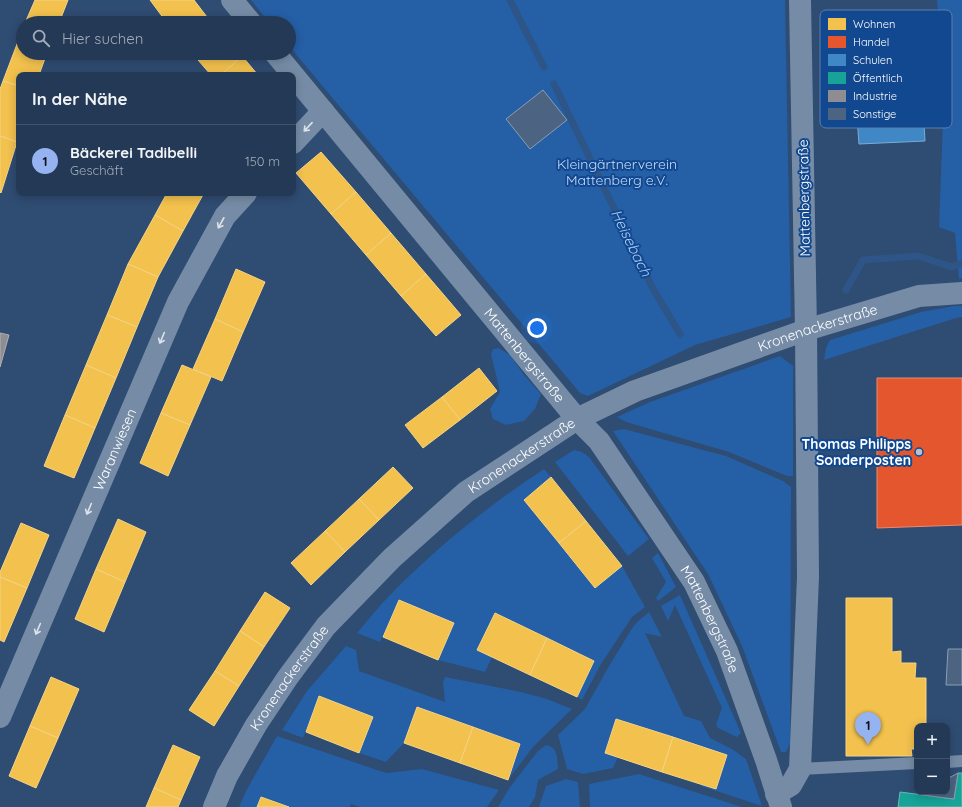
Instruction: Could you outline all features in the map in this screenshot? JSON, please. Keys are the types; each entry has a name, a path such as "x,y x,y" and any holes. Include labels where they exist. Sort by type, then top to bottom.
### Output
{"street":[{"path":"232,0 245,16"},
{"name":"Mattenbergstraße","path":"778,800 791,785 800,769 808,577 806,330 800,0"},
{"name":"Mattenbergstraße","path":"281,60 291,72"},
{"name":"Mattenbergstraße","path":"296,78 577,419 599,441 694,582 728,651 766,760 778,800"},
{"path":"296,140 323,111"},
{"name":"Waranwiesen","path":"0,717 178,302 225,216 243,196"},
{"name":"Kronenackerstraße","path":"214,807 227,776 256,725 288,677 326,626 392,558 466,492 577,419 635,391 806,330 919,296 962,293"}],"lane":[{"path":"950,762 962,761"},
{"path":"800,769 914,763"}],"green space":[{"name":"Kleingärtnerverein Mattenberg e.V.","path":"251,0 785,0 791,317 695,345 588,396 580,393 296,54 296,16 264,16"},
{"path":"937,0 962,0 962,278 959,279 955,233 939,227 943,128 952,128 952,10 938,10"},
{"path":"962,306 962,317 824,360 826,348 830,340 921,312"},
{"path":"499,348 510,355 524,375 541,394 535,409 524,421 506,425 493,419 490,409 500,392 491,354 493,349"},
{"path":"780,356 793,366 793,476 787,476 729,452 626,422 617,417 650,402"},
{"path":"624,429 726,456 783,481 791,487 790,743 786,752 781,752 742,646 708,574 613,431"},
{"path":"574,450 582,452 589,457 649,539 628,556 555,462"},
{"path":"544,469 551,477 524,500 595,588 622,566 645,607 632,617 601,664 582,700 577,697 594,661 495,613 477,650 492,657 485,672 438,660 454,623 399,600 380,642 357,633 391,594 445,543 503,497"},
{"path":"658,553 676,587 658,601 656,598 666,582 652,558"},
{"path":"680,595 741,733 737,737 718,728 716,724 722,708 675,605 668,621 661,606"},
{"path":"649,612 662,637 645,633 684,716 701,721 710,738 732,749 746,759 762,806 701,786 701,784 716,789 727,755 616,719 605,753 618,757 613,768 583,774 567,769 558,735 585,709 631,630 637,622"},
{"path":"346,646 356,650 359,671 445,702 443,682 445,677 521,692 547,699 572,709 533,747 508,780 520,744 417,707 404,743 386,762 359,753 373,717 320,696 303,738 282,730 307,691"},
{"path":"277,736 386,773 422,769 499,790 487,807 360,807 351,804 350,807 289,807 261,797 257,807 239,807 246,791"},
{"path":"546,745 553,748 555,751 558,769 538,780 535,797 529,807 498,807 510,787 538,751"},
{"path":"639,774 742,807 590,807 589,784"},
{"path":"566,779 578,782 580,807 539,807 546,786"}],"building: Wohnen":[{"path":"35,0 68,0 62,16 28,16"},
{"path":"150,0 194,0 206,16 162,16"},
{"path":"16,47 16,60 44,60 40,72 16,72 16,85 3,81"},
{"path":"198,60 238,60 224,72 208,72"},
{"path":"238,60 245,60 255,72 224,72"},
{"path":"3,81 16,85 16,142 0,136 0,89"},
{"path":"0,136 16,142 16,145 1,193"},
{"path":"321,152 356,192 331,214 296,173"},
{"path":"356,192 391,233 366,255 331,214"},
{"path":"165,196 202,196 183,231 155,215"},
{"path":"155,215 183,231 158,277 128,264"},
{"path":"391,233 426,274 401,296 366,255"},
{"path":"128,264 158,277 137,327 107,315"},
{"path":"236,269 265,282 243,332 215,319"},
{"path":"426,274 461,315 436,336 401,296"},
{"path":"107,315 137,327 116,378 86,365"},
{"path":"215,319 243,332 222,381 193,369"},
{"path":"86,365 116,378 95,428 65,415"},
{"path":"182,365 211,377 190,425 161,413"},
{"path":"479,368 497,391 460,420 442,397"},
{"path":"442,397 460,420 423,448 405,425"},
{"path":"161,413 190,425 168,476 140,463"},
{"path":"65,415 95,428 74,478 44,466"},
{"path":"393,467 413,488 379,520 359,499"},
{"path":"551,477 586,521 559,543 524,500"},
{"path":"359,499 379,520 345,552 325,531"},
{"path":"118,519 146,532 125,582 96,569"},
{"path":"586,521 622,566 595,588 559,543"},
{"path":"21,523 49,535 27,588 0,577 0,572"},
{"path":"325,531 345,552 311,585 291,563"},
{"path":"96,569 125,582 104,632 75,619"},
{"path":"0,577 27,588 4,642 0,640"},
{"path":"265,592 290,608 264,647 240,631"},
{"path":"846,598 892,598 892,652 901,651 901,663 916,663 915,678 926,678 926,723 914,723 914,749 911,749 912,756 846,756"},
{"path":"399,600 454,623 438,660 383,637"},
{"path":"495,613 547,638 530,675 477,650"},
{"path":"240,631 264,647 239,686 215,671"},
{"path":"547,638 594,661 577,697 530,675"},
{"path":"215,671 239,686 214,726 189,710"},
{"path":"51,677 79,689 58,738 30,726"},
{"path":"319,696 373,717 359,753 306,732"},
{"path":"417,707 473,727 460,763 404,743"},
{"path":"616,719 673,737 662,772 605,753"},
{"path":"30,726 58,738 36,788 9,776"},
{"path":"473,727 520,744 508,780 460,763"},
{"path":"673,737 727,755 716,789 662,772"},
{"path":"173,745 200,757 181,800 154,788"},
{"path":"154,788 181,800 178,807 146,807"},
{"path":"261,797 289,807 257,807"}],"building: Handel":[{"name":"Thomas Philipps Sonderposten","path":"877,378 962,378 962,525 877,528"}],"building: Schulen":[{"path":"858,128 924,128 925,141 859,144"}],"building: Öffentlich":[{"path":"958,773 962,773 962,807 898,807 900,792 954,799"}],"building: Industrie":[{"path":"0,333 9,335 0,367"}],"building: Sonstige":[{"path":"543,90 567,120 530,149 506,119"},
{"path":"948,649 962,649 962,685 946,685"},
{"path":"958,773 954,799 923,795 950,795 950,777"}],"waterway":[{"name":"Heisebach","path":"510,0 544,67"},
{"name":"Heisebach","path":"554,84 652,287 680,334"},
{"name":"Heisebach","path":"846,290 863,260 918,256 952,267 962,263"}],"place":[{"name":"Thomas Philipps Sonderposten","path":"919,452"},
{"name":"Bäckerei Tadibelli","path":"868,745"}]}
